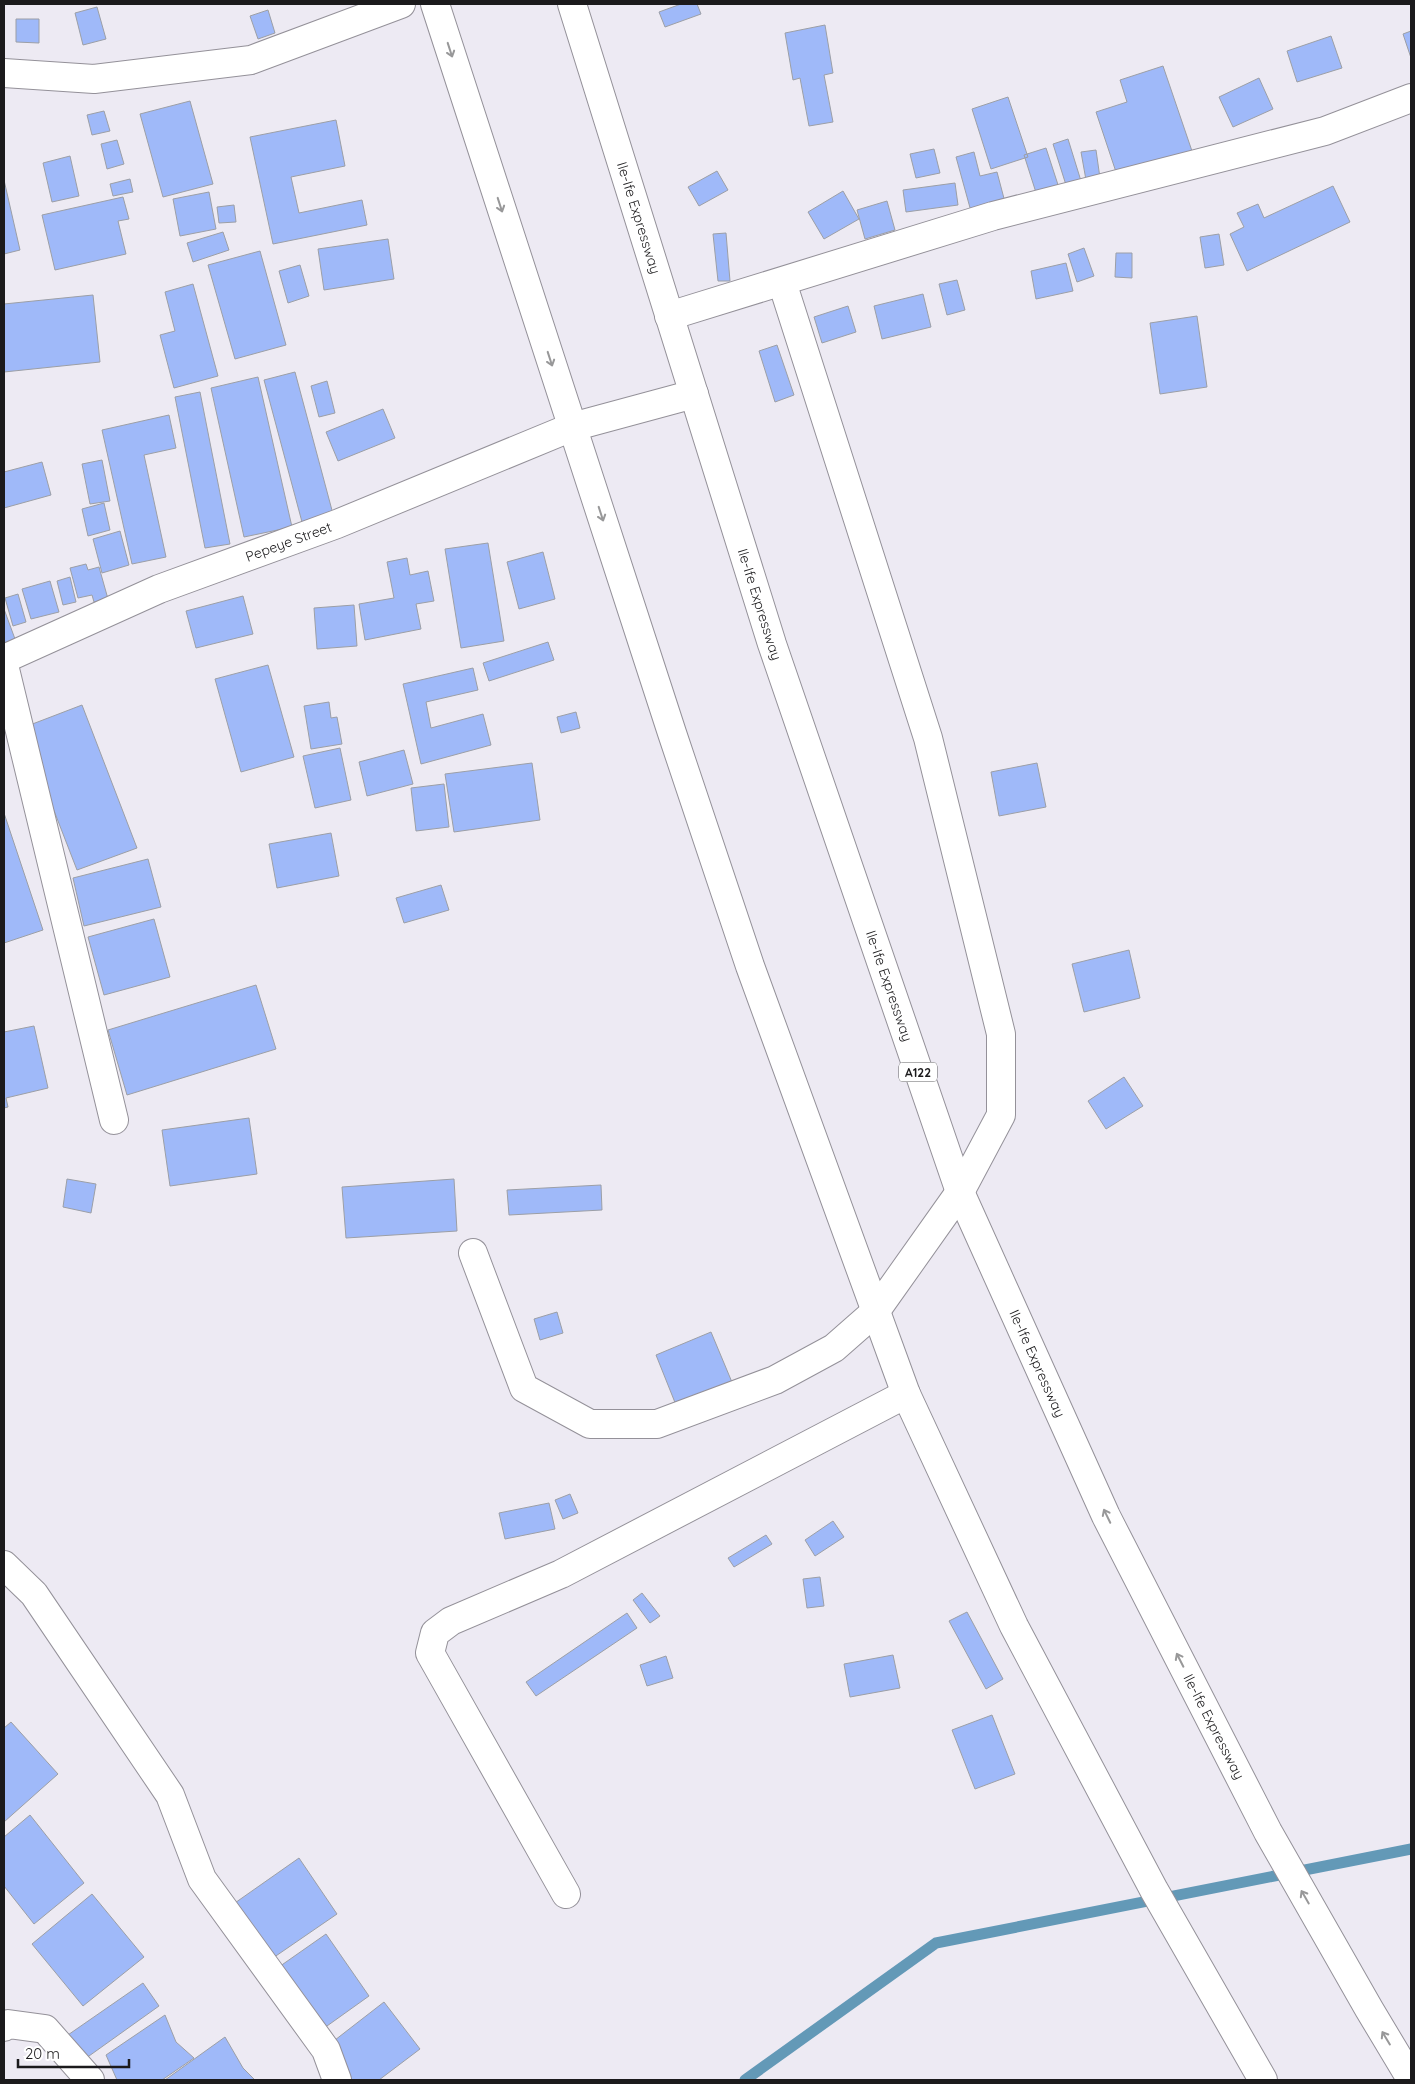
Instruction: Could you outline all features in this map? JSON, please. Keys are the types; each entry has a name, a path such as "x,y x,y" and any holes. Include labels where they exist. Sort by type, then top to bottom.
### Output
{"main road":[{"path":"4,73 94,79 251,60 401,4"},
{"path":"436,4 572,427 750,966 824,1167 874,1312 906,1394 1014,1626 1154,1890 1263,2080"},
{"name":"Ile-Ife Expressway","path":"572,4 772,644 960,1192 1106,1516 1268,1832 1411,2080"},
{"path":"669,316 993,216 1325,131 1411,98"},
{"path":"474,1253 524,1388 590,1424 657,1424 774,1380 834,1348 874,1312 960,1192 1001,1115 1001,1034 928,738 782,282"},
{"name":"Pepeye Street","path":"4,659 159,589 337,524 572,427 694,394"},
{"path":"4,665 114,1120"},
{"path":"566,1894 430,1653 435,1633 451,1621 561,1574 906,1394"},
{"path":"4,1565 34,1594 170,1794 202,1879 326,2050 337,2080"},
{"path":"4,2027 8,2024 45,2029 90,2080"}],"building":[{"path":"681,4 697,4 701,14 665,27 659,12"},
{"path":"97,7 106,39 83,45 75,13"},
{"path":"268,10 275,33 258,39 250,16"},
{"path":"16,19 39,19 39,43 16,42"},
{"path":"825,25 833,73 824,75 833,122 809,126 800,78 793,80 785,33"},
{"path":"1411,31 1411,58 1403,34"},
{"path":"1331,36 1342,68 1297,82 1287,51"},
{"path":"1163,66 1193,154 1118,178 1096,112 1127,102 1120,80"},
{"path":"1259,78 1273,109 1233,127 1219,97"},
{"path":"1008,97 1028,157 991,169 972,109"},
{"path":"190,101 213,184 163,197 140,114"},
{"path":"104,111 110,131 92,135 87,115"},
{"path":"336,120 345,166 291,177 299,213 362,200 367,225 273,244 250,137"},
{"path":"1068,139 1081,181 1066,185 1053,144"},
{"path":"117,140 124,164 107,169 101,144"},
{"path":"1046,148 1061,194 1039,202 1024,155"},
{"path":"934,149 940,173 916,178 910,154"},
{"path":"1096,150 1100,178 1086,180 1081,152"},
{"path":"974,152 980,176 997,172 1006,206 972,215 956,157"},
{"path":"70,156 79,196 52,202 43,163"},
{"path":"717,171 728,190 699,206 688,187"},
{"path":"130,179 133,192 113,196 110,184"},
{"path":"4,180 20,250 4,254"},
{"path":"955,183 958,205 906,212 903,190"},
{"path":"1333,186 1350,222 1247,271 1230,234 1244,227 1237,213 1258,204 1264,218"},
{"path":"843,191 859,219 824,239 808,212"},
{"path":"209,192 216,229 180,236 173,199"},
{"path":"123,197 129,219 118,221 126,254 55,270 42,215"},
{"path":"887,201 895,230 865,239 857,210"},
{"path":"234,205 236,222 219,223 217,207"},
{"path":"223,232 229,250 193,262 187,243"},
{"path":"726,233 730,281 718,281 713,234"},
{"path":"1219,234 1224,265 1205,268 1200,237"},
{"path":"388,239 394,279 324,290 318,249"},
{"path":"1084,248 1094,276 1077,282 1068,254"},
{"path":"260,251 286,345 235,359 208,265"},
{"path":"1116,253 1132,253 1132,278 1115,277"},
{"path":"1066,263 1073,291 1036,299 1031,271"},
{"path":"300,265 309,296 288,303 279,271"},
{"path":"957,280 965,310 947,315 939,284"},
{"path":"193,284 218,376 174,388 160,335 175,331 165,292"},
{"path":"923,294 931,327 882,339 874,306"},
{"path":"93,295 100,362 4,372 4,304"},
{"path":"848,306 856,332 822,343 814,317"},
{"path":"1197,316 1207,387 1160,394 1150,323"},
{"path":"777,345 794,395 775,402 759,351"},
{"path":"295,372 333,514 302,522 264,380"},
{"path":"258,377 292,527 244,537 211,388"},
{"path":"327,381 335,413 319,417 311,386"},
{"path":"200,392 230,544 205,548 175,397"},
{"path":"383,409 395,438 338,461 326,432"},
{"path":"169,415 176,448 144,455 166,557 132,564 102,430"},
{"path":"102,460 110,501 90,504 82,464"},
{"path":"42,462 51,495 4,508 4,472"},
{"path":"104,503 110,530 88,536 82,509"},
{"path":"120,531 129,565 102,573 93,539"},
{"path":"488,543 504,641 461,648 445,549"},
{"path":"543,552 555,599 519,609 507,562"},
{"path":"407,558 410,575 428,571 434,601 416,604 421,629 365,640 359,604 394,598 387,562"},
{"path":"86,564 88,570 99,567 108,599 94,602 92,595 78,598 70,568"},
{"path":"70,577 76,602 63,605 57,581"},
{"path":"50,581 59,612 31,619 22,589"},
{"path":"18,594 26,622 13,626 5,598"},
{"path":"243,596 253,634 196,648 186,611"},
{"path":"354,605 357,646 317,649 314,608"},
{"path":"4,609 15,639 4,643"},
{"path":"548,642 554,660 489,681 483,663"},
{"path":"268,665 294,757 241,772 215,679"},
{"path":"473,668 478,690 426,702 431,728 483,714 491,745 421,764 403,684"},
{"path":"329,702 331,718 337,717 342,744 311,749 304,706"},
{"path":"82,705 137,848 77,870 22,728"},
{"path":"576,712 580,728 561,733 557,717"},
{"path":"340,748 351,800 315,808 303,756"},
{"path":"404,750 413,784 367,796 359,762"},
{"path":"532,763 540,820 454,832 445,774"},
{"path":"1037,763 1046,807 999,816 991,772"},
{"path":"444,784 449,827 416,831 411,788"},
{"path":"4,813 43,930 4,943"},
{"path":"331,833 339,876 277,888 269,844"},
{"path":"148,859 161,907 84,926 73,878"},
{"path":"441,885 449,910 404,923 396,898"},
{"path":"154,919 170,977 104,995 88,937"},
{"path":"1129,950 1140,998 1084,1012 1072,964"},
{"path":"256,985 276,1049 127,1095 108,1030"},
{"path":"34,1026 48,1088 6,1098 8,1107 4,1108 4,1032"},
{"path":"1124,1077 1143,1106 1106,1129 1088,1101"},
{"path":"249,1118 257,1174 170,1186 162,1130"},
{"path":"67,1179 96,1184 91,1213 63,1207"},
{"path":"454,1179 457,1231 346,1238 342,1187"},
{"path":"601,1185 602,1210 509,1215 507,1190"},
{"path":"557,1312 563,1333 540,1340 534,1319"},
{"path":"711,1332 734,1387 678,1410 656,1355"},
{"path":"570,1494 578,1513 563,1519 555,1500"},
{"path":"549,1503 555,1529 505,1539 499,1513"},
{"path":"833,1521 844,1537 815,1556 805,1540"},
{"path":"766,1535 772,1544 734,1567 728,1558"},
{"path":"820,1577 824,1606 807,1608 803,1579"},
{"path":"642,1593 660,1616 650,1623 633,1600"},
{"path":"967,1612 1003,1679 986,1689 949,1621"},
{"path":"627,1613 637,1628 536,1696 526,1682"},
{"path":"893,1655 900,1688 850,1697 844,1664"},
{"path":"666,1656 673,1678 647,1686 640,1665"},
{"path":"992,1715 1015,1774 975,1789 952,1730"},
{"path":"11,1722 58,1774 4,1822 4,1728"},
{"path":"30,1815 84,1883 34,1924 4,1886 4,1837"},
{"path":"299,1858 337,1914 270,1960 232,1905"},
{"path":"92,1894 144,1957 83,2006 32,1944"},
{"path":"326,1934 369,1996 320,2031 276,1969"},
{"path":"143,1983 159,2006 82,2061 65,2037"},
{"path":"384,2002 420,2049 379,2080 352,2080 326,2047"},
{"path":"165,2015 176,2042 194,2058 162,2080 117,2080 106,2055"},
{"path":"225,2037 243,2068 255,2080 165,2080"}],"waterway":[{"path":"745,2080 936,1943 1411,1849"}]}
